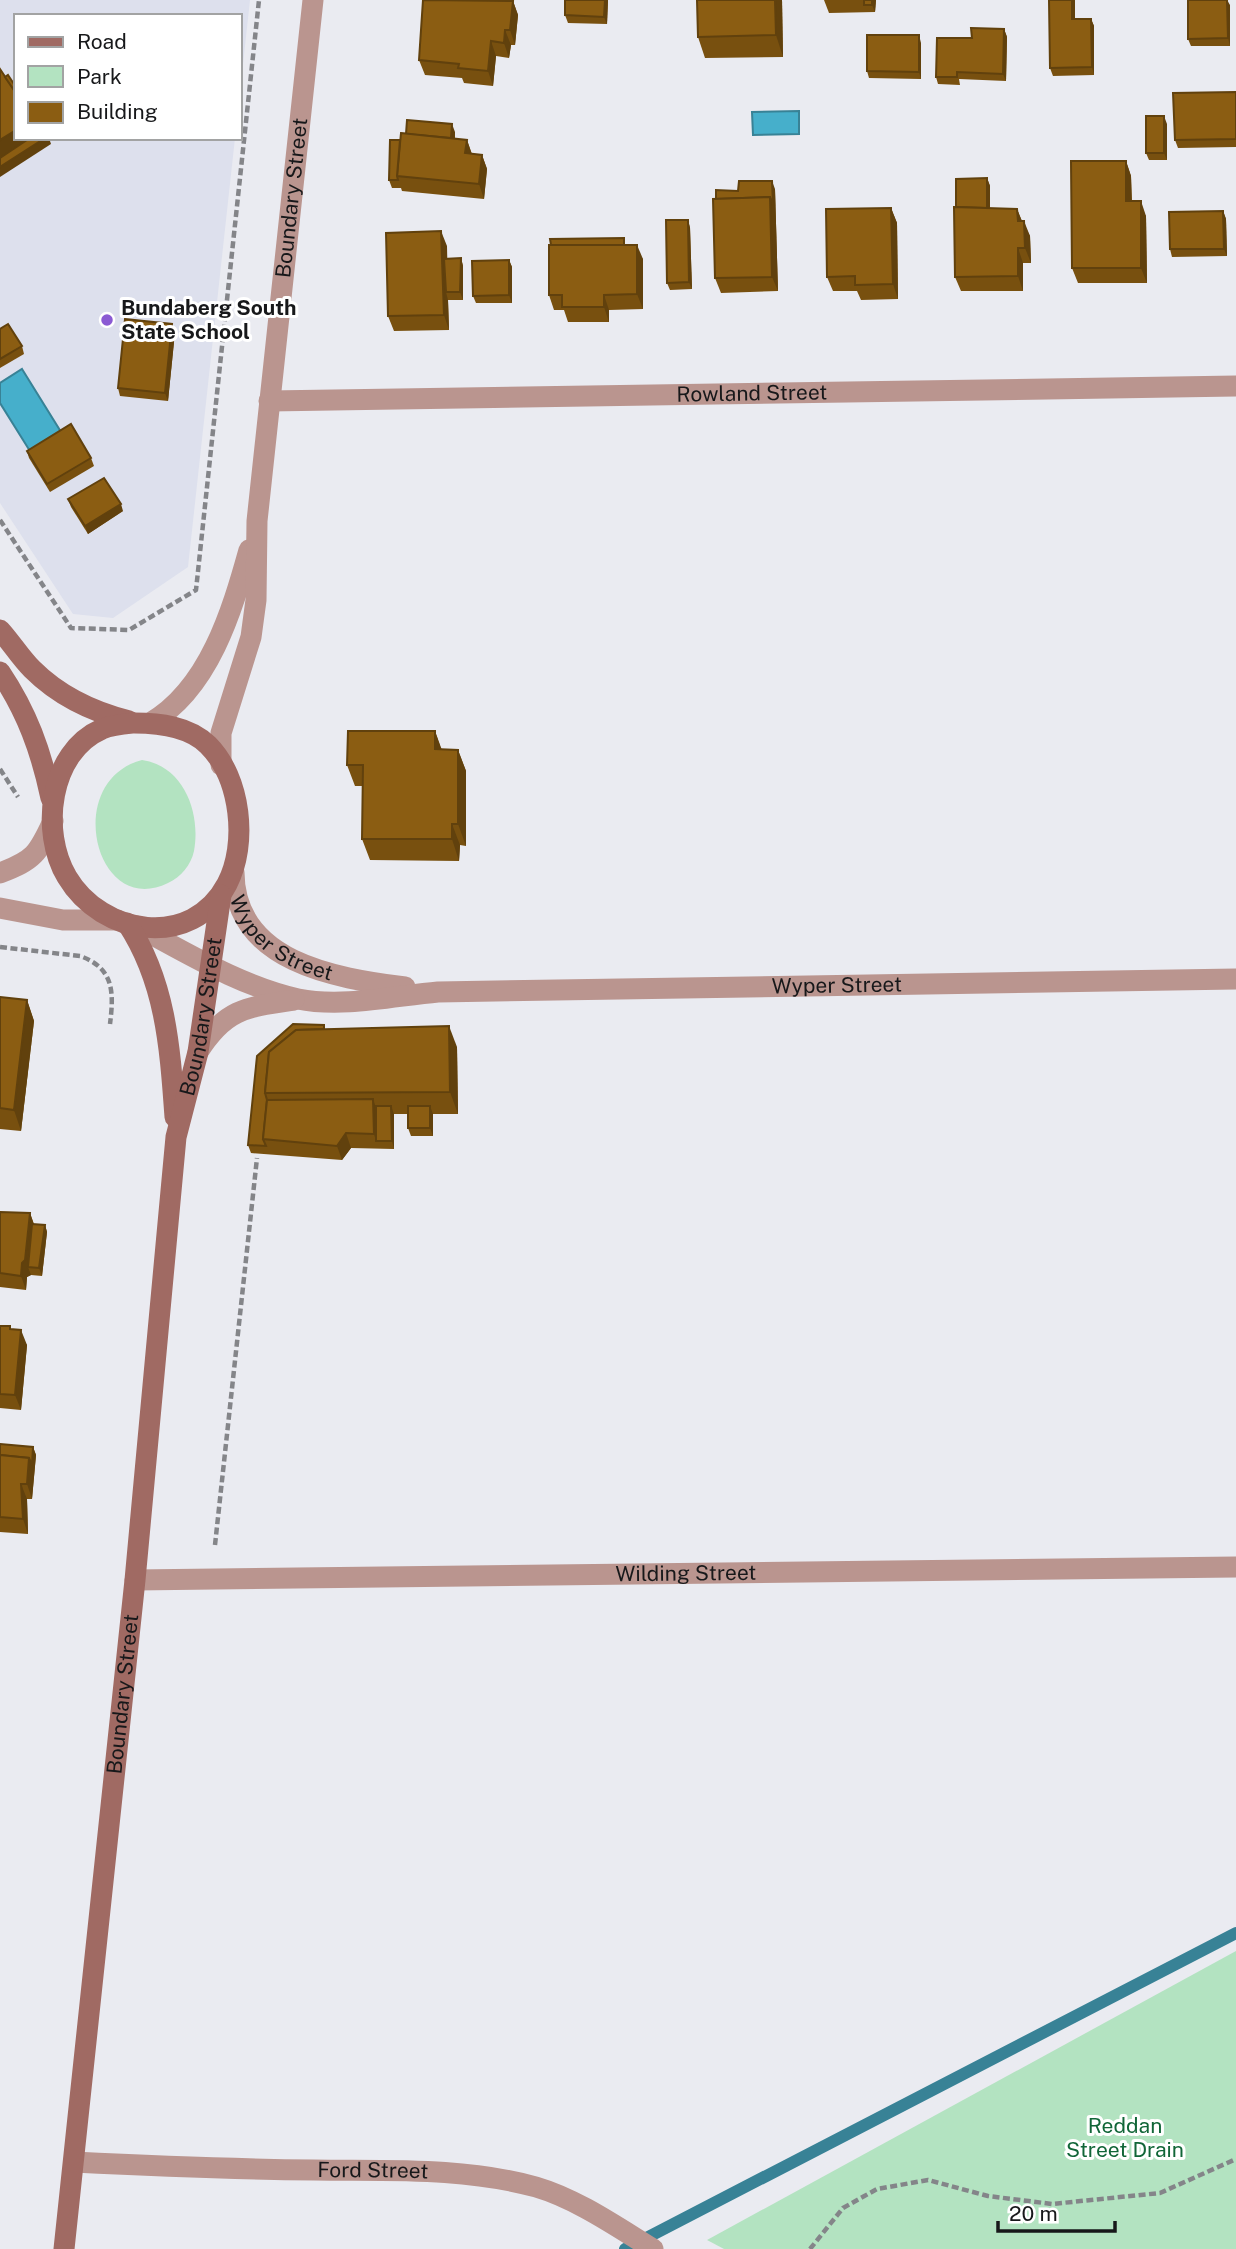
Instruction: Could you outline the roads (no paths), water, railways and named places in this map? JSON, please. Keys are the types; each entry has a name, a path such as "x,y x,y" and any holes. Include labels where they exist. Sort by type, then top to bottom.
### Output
{"street":[{"name":"Boundary Street","path":"221,765 221,733 251,637 256,600 257,521 313,0"},
{"name":"Rowland Street","path":"270,401 1236,386"},
{"name":"Boundary Street","path":"142,723 180,700 219,639 239,587 257,521"},
{"path":"0,630 32,669 60,692 108,716 191,733 208,745 221,765 238,816 240,843 234,872 221,895 205,913 185,925 165,929 126,923 62,920 0,908"},
{"path":"0,672 23,706 41,752 57,855 67,878 88,902 126,923"},
{"path":"0,873 30,862 41,847 52,812 57,782 81,743 103,729 142,723"},
{"name":"Wyper Street","path":"234,872 234,893 242,912 261,938 291,959 340,978 438,992"},
{"name":"Boundary Street","path":"176,1137 198,1052 221,895"},
{"name":"Boundary Street","path":"64,2249 135,1580 176,1137 170,1048 162,1002 142,947 126,923"},
{"name":"Wyper Street","path":"126,923 210,965 299,999 340,1002 438,992 1236,979"},
{"path":"198,1052 227,1016 248,1006 299,999"},
{"name":"Wilding Street","path":"135,1580 1236,1567"},
{"name":"Ford Street","path":"74,2162 193,2169 442,2172 496,2178 539,2188 617,2227 653,2249"}],"water":[{"path":"799,111 799,134 753,135 752,112"},
{"path":"22,369 79,461 48,480 0,403 0,383"}],"waterway":[{"path":"625,2249 1236,1933"}],"place":[{"name":"Bundaberg South State School","path":"107,320"}],"park label":[{"name":"Reddan Street Drain","path":"1125,2138"}]}
